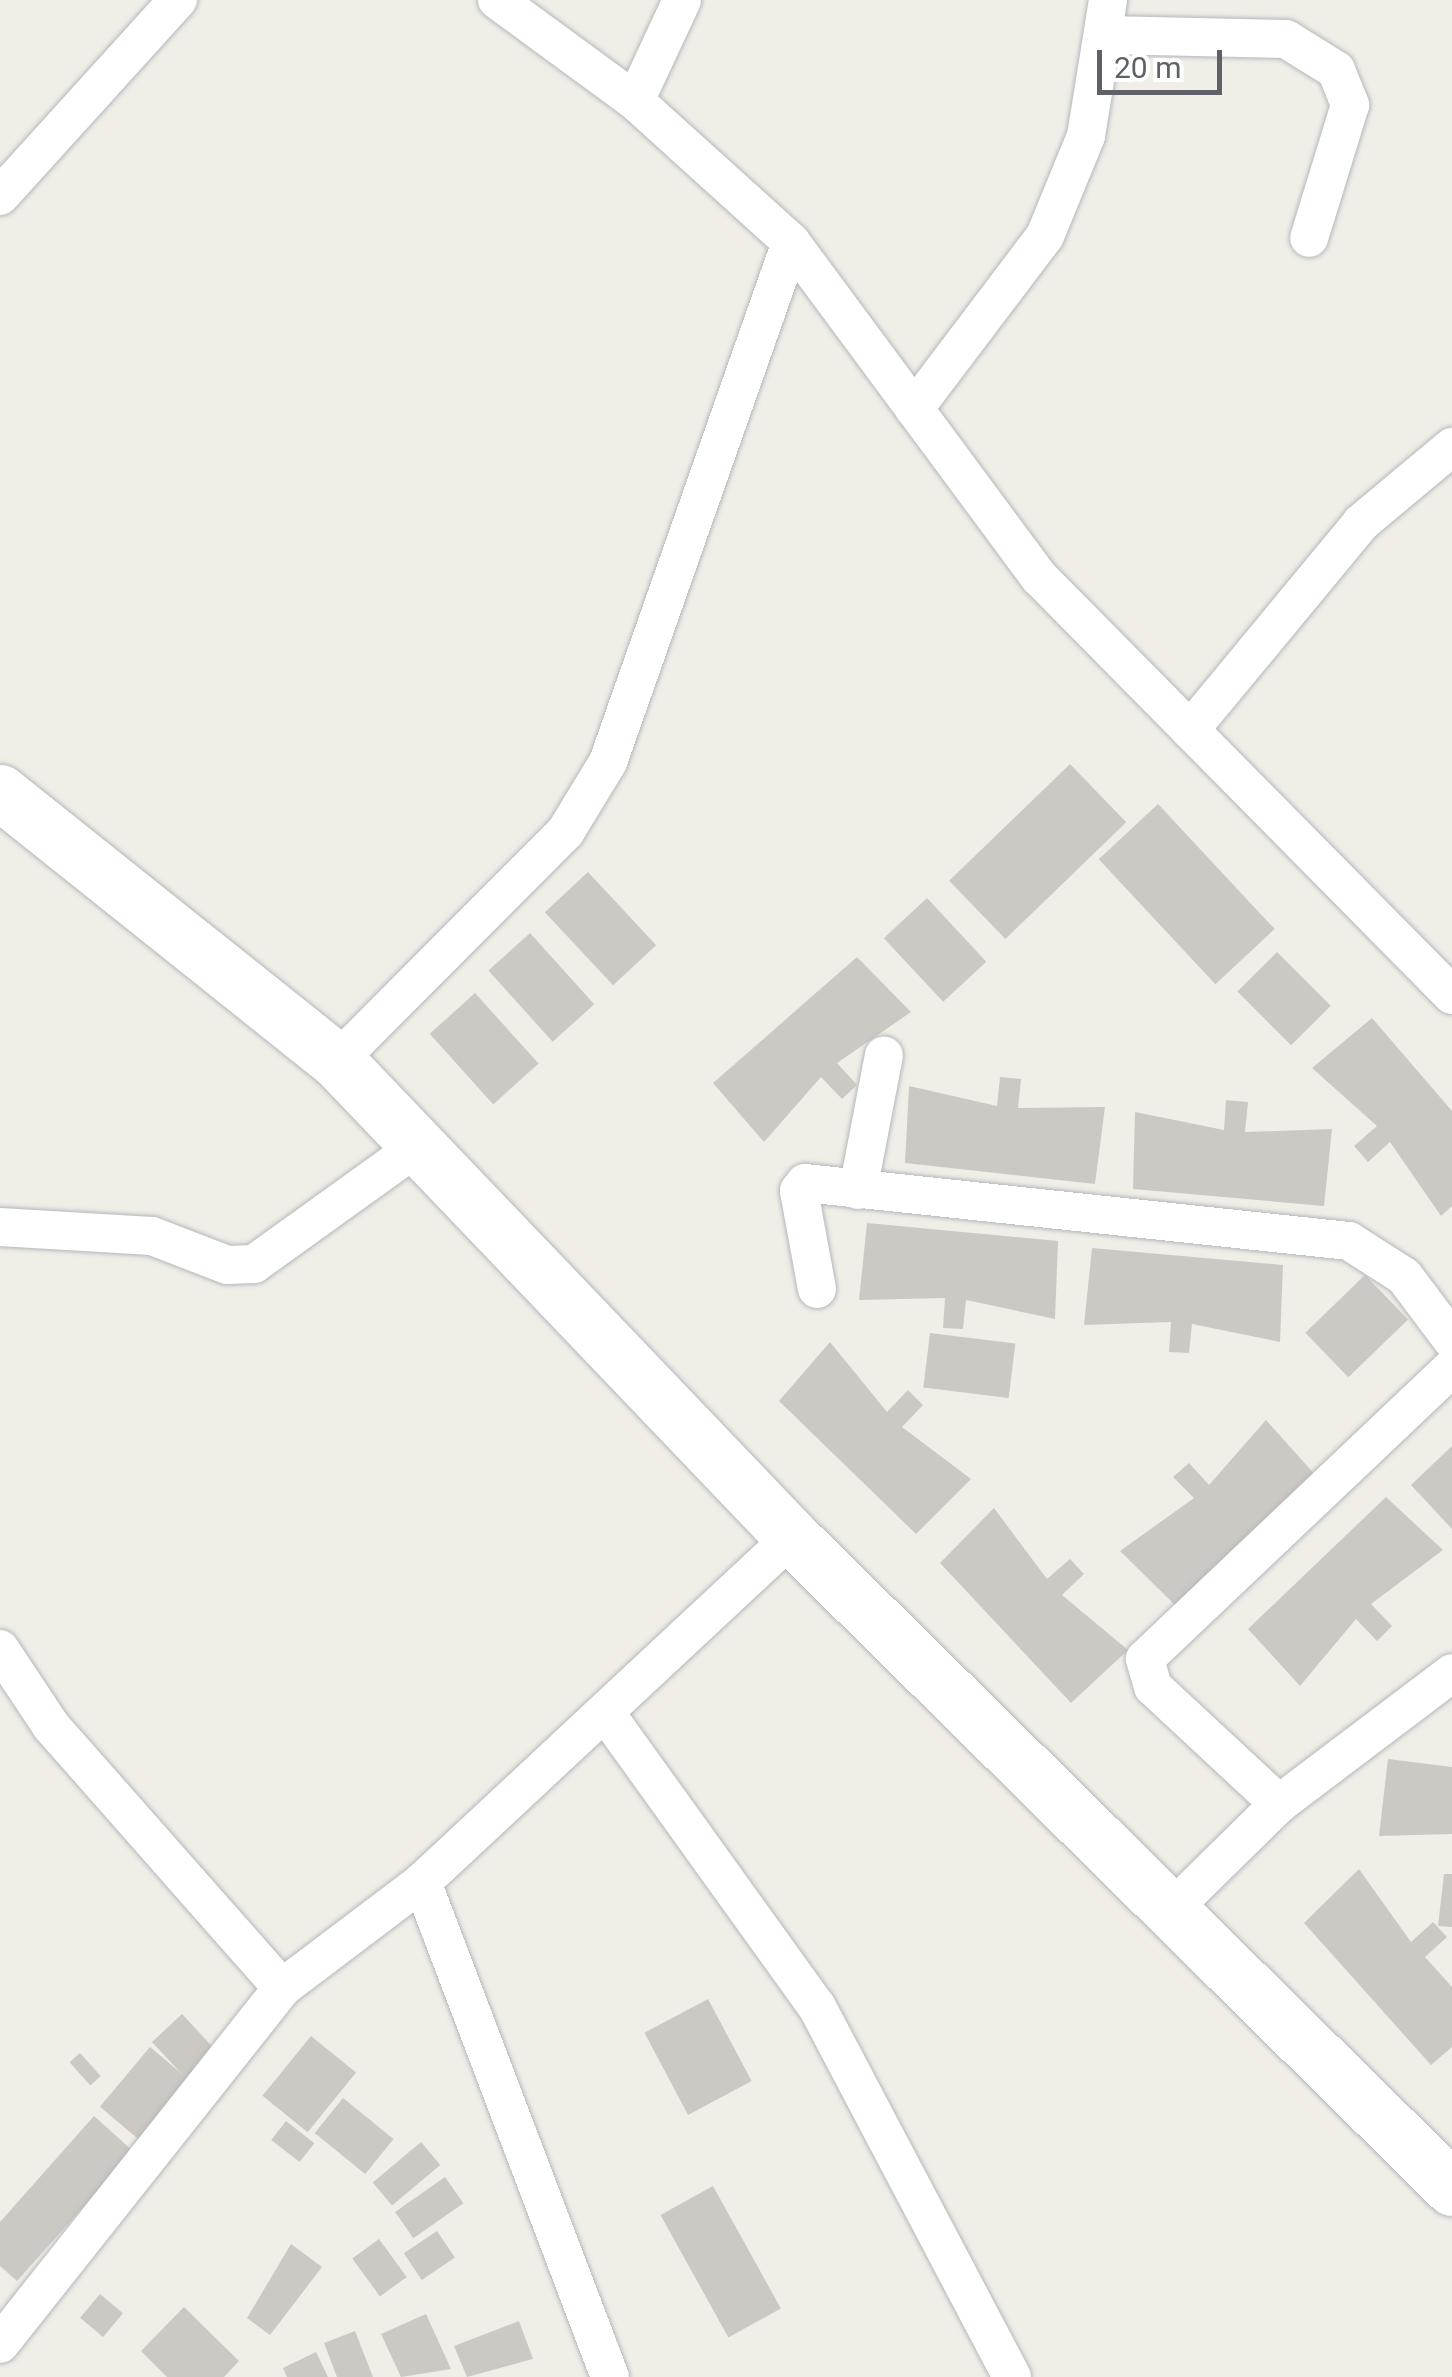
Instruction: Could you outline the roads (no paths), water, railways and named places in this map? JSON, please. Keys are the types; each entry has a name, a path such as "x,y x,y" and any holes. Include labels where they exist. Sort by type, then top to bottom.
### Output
{"street":[{"path":"0,196 178,0"},
{"path":"497,0 635,102 791,242 1040,578 1452,995"},
{"path":"635,102 682,0"},
{"path":"914,409 1045,236 1086,136 1107,18 1286,39 1336,70 1350,105 1309,238"},
{"path":"337,1062 566,831 608,762 791,242"},
{"path":"1190,730 1361,522 1452,447"},
{"path":"0,792 337,1062 792,1537 1452,2188"},
{"path":"858,1190 884,1055"},
{"path":"0,1227 113,1230 254,1264 418,1146"},
{"path":"816,1289 798,1191 806,1184 1349,1240 1404,1276 1452,1340"},
{"path":"1279,1804 1154,1687 1145,1660 1452,1368"},
{"path":"0,2344 282,1988 422,1882 607,1714 792,1537"},
{"path":"0,1650 52,1726 282,1988"},
{"path":"1171,1910 1279,1804 1445,1688"},
{"path":"607,1714 816,2007 1012,2377"},
{"path":"422,1882 610,2377"}]}
